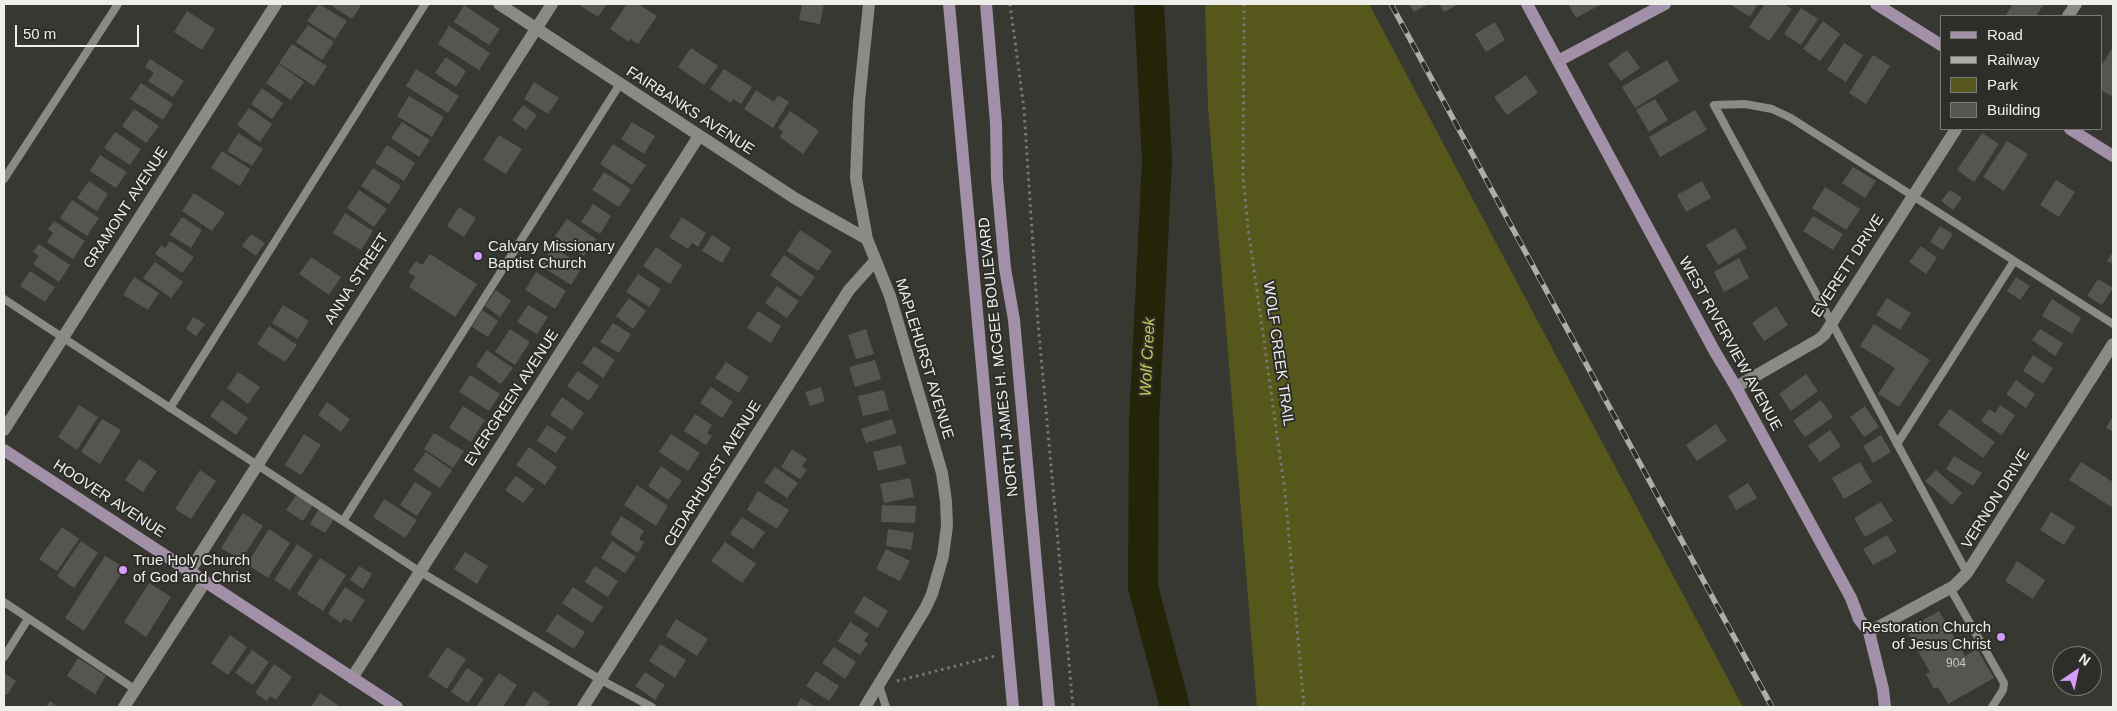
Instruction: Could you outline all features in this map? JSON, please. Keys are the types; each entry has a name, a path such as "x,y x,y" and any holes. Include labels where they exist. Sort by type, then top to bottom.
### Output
{"street":[{"name":"GRAMONT AVENUE","path":"4,430 276,4"},
{"name":"FAIRBANKS AVENUE","path":"499,4 796,199 868,239"},
{"name":"ANNA STREET","path":"189,572 552,4"},
{"name":"MAPLEHURST AVENUE","path":"865,707 926,609 943,556 947,526 942,473 890,296 868,239 856,178 860,101 869,4"},
{"name":"NORTH JAMES H. MCGEE BOULEVARD","path":"949,4 1013,707"},
{"name":"NORTH JAMES H. MCGEE BOULEVARD","path":"986,4 996,123 997,180 1006,268 1014,320 1049,707"},
{"name":"WEST RIVERVIEW AVENUE","path":"1527,4 1715,352 1851,598 1859,619 1869,632 1883,689 1885,707"},
{"path":"1876,4 1940,44"},
{"path":"2069,15 2076,4"},
{"path":"1558,62 1661,5"},
{"name":"EVERETT DRIVE","path":"1736,387 1818,340 1831,323 1955,130"},
{"path":"2072,130 2113,156"},
{"name":"EVERGREEN AVENUE","path":"352,678 699,136"},
{"name":"CEDARHURST AVENUE","path":"583,707 849,290 875,261"},
{"name":"VERNON DRIVE","path":"1869,632 1950,588 1967,574 2113,344"},
{"name":"HOOVER AVENUE","path":"4,450 397,707"},
{"path":"124,707 205,582"}],"lane":[{"path":"4,179 118,4"},
{"path":"170,408 425,4"},
{"path":"343,521 620,84"},
{"path":"1967,574 1714,105 1745,104 1772,109 1791,118 2113,324"},
{"path":"1897,444 2014,261"},
{"path":"4,299 419,571 601,680 652,707"},
{"path":"1950,588 2004,683 2003,690 1992,707"},
{"path":"4,602 136,690"},
{"path":"4,657 28,619"},
{"path":"879,685 886,707"}],"path":[{"path":"1010,4 1024,110 1038,323 1073,707"},
{"name":"WOLF CREEK TRAIL","path":"1244,4 1243,177 1247,219 1285,492 1304,707"},
{"path":"879,685 1008,652"}],"green space":[{"path":"1205,4 1369,4 1743,707 1257,707 1208,107"}],"building":[{"path":"319,4 347,21 335,39 307,21"},
{"path":"329,4 362,4 352,19"},
{"path":"582,4 607,4 598,17 581,6"},
{"path":"627,4 638,4 657,16 638,44 630,39 629,42 610,29"},
{"path":"802,4 824,4 820,24 799,20"},
{"path":"1409,4 1426,4 1427,5 1414,12"},
{"path":"1439,4 1459,4 1444,12"},
{"path":"1568,4 1602,4 1576,18"},
{"path":"1729,4 1758,4 1750,17"},
{"path":"1765,4 1784,4 1792,9 1769,41 1749,27"},
{"path":"2013,4 2044,4 2037,15 2006,15"},
{"path":"464,5 500,29 489,45 454,22"},
{"path":"1801,8 1818,19 1801,45 1784,34"},
{"path":"187,11 215,29 202,50 174,32"},
{"path":"1823,21 1840,34 1820,61 1803,49"},
{"path":"1495,22 1505,40 1486,52 1475,34"},
{"path":"308,25 334,42 322,60 296,42"},
{"path":"449,26 490,53 479,70 438,44"},
{"path":"1844,43 1863,55 1846,82 1827,70"},
{"path":"292,44 327,66 314,86 279,63"},
{"path":"2113,47 2113,92 2111,96 2102,91 2102,64"},
{"path":"691,48 718,66 704,85 678,67"},
{"path":"1627,50 1640,68 1621,81 1608,64"},
{"path":"1873,55 1890,66 1866,104 1849,93"},
{"path":"446,57 466,71 456,87 435,73"},
{"path":"150,59 184,81 173,97 148,81 154,73 145,67"},
{"path":"1667,60 1679,81 1635,108 1622,87"},
{"path":"279,64 304,82 291,100 266,83"},
{"path":"416,69 459,96 448,113 406,86"},
{"path":"724,69 752,87 741,104 733,99 731,103 710,89"},
{"path":"1526,75 1538,93 1507,115 1494,97"},
{"path":"534,82 559,98 548,114 524,99"},
{"path":"141,83 173,104 163,120 130,99"},
{"path":"262,88 283,103 272,119 251,104"},
{"path":"756,90 774,102 778,95 789,102 773,128 744,109"},
{"path":"409,96 444,117 432,137 397,116"},
{"path":"1655,99 1668,120 1649,132 1636,110"},
{"path":"523,105 537,115 526,130 512,120"},
{"path":"249,108 272,124 260,142 237,125"},
{"path":"134,109 159,126 146,143 122,126"},
{"path":"1695,110 1707,130 1660,157 1649,137"},
{"path":"790,111 819,131 803,154 780,137 783,132 778,128"},
{"path":"402,122 430,140 419,157 391,138"},
{"path":"632,122 655,136 644,154 621,139"},
{"path":"115,132 141,149 130,165 104,148"},
{"path":"238,133 263,149 252,166 227,151"},
{"path":"1982,133 1999,144 1974,182 1957,170"},
{"path":"499,135 522,149 506,174 483,160"},
{"path":"2007,141 2028,154 2004,191 1983,177"},
{"path":"613,144 646,165 632,185 600,164"},
{"path":"387,145 415,163 404,181 375,163"},
{"path":"222,151 250,169 240,186 211,168"},
{"path":"100,155 127,172 116,188 90,171"},
{"path":"1853,167 1876,181 1865,198 1842,183"},
{"path":"373,168 401,186 389,204 361,186"},
{"path":"604,172 631,189 619,207 592,190"},
{"path":"2056,180 2075,192 2059,217 2040,205"},
{"path":"89,181 108,194 97,211 77,198"},
{"path":"1702,181 1711,198 1686,212 1677,195"},
{"path":"1825,187 1860,209 1846,230 1812,208"},
{"path":"359,190 387,209 374,227 347,208"},
{"path":"1950,190 1962,198 1953,210 1941,201"},
{"path":"194,193 225,213 212,231 182,211"},
{"path":"72,200 99,218 87,236 60,218"},
{"path":"593,204 611,216 600,234 581,222"},
{"path":"459,207 476,218 464,237 447,226"},
{"path":"345,213 373,231 361,250 333,233"},
{"path":"1813,216 1843,234 1833,250 1803,231"},
{"path":"182,217 202,230 191,248 170,235"},
{"path":"682,217 706,233 698,247 692,243 688,249 669,237"},
{"path":"567,219 596,239 584,256 555,236"},
{"path":"54,221 85,241 73,259 47,242 53,233 48,229"},
{"path":"1940,226 1953,234 1943,250 1930,242"},
{"path":"1735,228 1747,248 1718,265 1706,245"},
{"path":"800,230 832,251 818,271 787,251"},
{"path":"251,234 265,243 256,256 242,246"},
{"path":"712,235 731,248 722,263 702,251"},
{"path":"170,241 194,257 182,273 155,254 161,245 165,248"},
{"path":"39,244 70,265 59,282 33,264 39,256 33,252"},
{"path":"1921,246 1937,258 1926,274 1909,262"},
{"path":"553,247 583,266 571,285 541,266"},
{"path":"656,247 682,265 670,284 643,266"},
{"path":"2113,251 2113,264 2107,261"},
{"path":"430,254 477,284 455,317 409,287 415,277 408,272 416,261 422,265"},
{"path":"784,255 815,277 801,297 770,275"},
{"path":"311,257 341,277 329,295 299,274"},
{"path":"1739,258 1749,278 1724,292 1714,272"},
{"path":"155,262 183,282 171,298 143,278"},
{"path":"30,271 55,287 45,302 20,286"},
{"path":"536,272 566,291 555,309 525,290"},
{"path":"638,274 661,289 650,307 626,292"},
{"path":"134,277 159,293 148,310 123,295"},
{"path":"2016,277 2030,286 2020,300 2007,291"},
{"path":"2098,279 2113,288 2102,305 2087,296"},
{"path":"777,286 799,301 787,318 765,303"},
{"path":"496,290 511,301 500,317 485,306"},
{"path":"629,298 646,311 633,329 616,316"},
{"path":"1887,298 1911,313 1900,330 1876,315"},
{"path":"2052,299 2081,318 2072,334 2042,316"},
{"path":"283,305 309,321 298,339 272,323"},
{"path":"528,305 548,317 537,334 517,322"},
{"path":"1776,306 1788,325 1764,341 1752,323"},
{"path":"482,310 498,321 488,337 472,327"},
{"path":"758,311 781,326 771,343 747,328"},
{"path":"193,317 205,324 196,336 186,329"},
{"path":"613,323 631,334 619,353 600,342"},
{"path":"1874,324 1930,360 1899,407 1878,394 1895,368 1860,346"},
{"path":"269,326 297,345 285,362 257,344"},
{"path":"510,329 530,342 515,365 495,352"},
{"path":"866,329 874,354 856,359 848,335"},
{"path":"2040,329 2063,343 2055,356 2032,340"},
{"path":"594,346 615,360 603,378 582,363"},
{"path":"487,350 513,368 501,384 476,366"},
{"path":"2033,355 2053,368 2043,384 2023,371"},
{"path":"875,360 881,379 855,387 849,367"},
{"path":"726,362 749,377 739,393 715,378"},
{"path":"578,371 599,386 589,401 567,386"},
{"path":"238,372 260,387 248,404 227,388"},
{"path":"1806,374 1818,391 1791,411 1779,394"},
{"path":"470,375 500,394 489,411 459,392"},
{"path":"2016,380 2035,394 2026,408 2006,394"},
{"path":"711,387 733,402 722,418 700,403"},
{"path":"821,387 825,401 810,406 805,392"},
{"path":"884,390 889,410 863,416 858,396"},
{"path":"562,397 584,413 572,430 550,415"},
{"path":"222,400 248,418 236,435 210,416"},
{"path":"1821,400 1833,417 1805,437 1793,421"},
{"path":"327,402 350,419 341,432 318,415"},
{"path":"79,405 98,417 77,450 58,437"},
{"path":"2000,405 2015,415 2002,435 1981,421 1989,409 1995,413"},
{"path":"463,406 485,420 471,442 449,428"},
{"path":"1865,406 1879,427 1864,437 1850,417"},
{"path":"1950,409 1995,442 1983,458 1938,425"},
{"path":"695,414 712,425 707,433 712,436 706,445 684,431"},
{"path":"2113,416 2113,432 2106,428"},
{"path":"102,419 121,430 100,464 81,452"},
{"path":"892,419 897,433 866,443 861,429"},
{"path":"1716,424 1727,441 1697,461 1686,445"},
{"path":"547,425 566,437 556,453 537,441"},
{"path":"1830,430 1841,446 1820,462 1808,446"},
{"path":"434,433 464,451 453,468 424,449"},
{"path":"304,434 321,445 301,475 285,465"},
{"path":"671,434 700,453 688,471 659,452"},
{"path":"1881,435 1891,452 1873,463 1863,446"},
{"path":"901,445 906,464 878,471 873,452"},
{"path":"529,447 557,467 545,485 516,465"},
{"path":"792,449 807,459 802,466 807,470 800,479 781,467"},
{"path":"426,452 452,470 440,488 413,470"},
{"path":"1954,456 1982,473 1973,486 1946,469"},
{"path":"139,459 157,471 143,492 125,480"},
{"path":"1860,462 1872,482 1844,499 1832,478"},
{"path":"2081,462 2113,482 2113,508 2069,480"},
{"path":"661,466 682,481 668,500 648,486"},
{"path":"775,467 798,483 787,498 764,482"},
{"path":"200,470 216,481 191,519 175,509"},
{"path":"1936,470 1962,493 1952,505 1925,481"},
{"path":"516,476 534,489 523,503 505,490"},
{"path":"910,478 914,497 884,503 880,484"},
{"path":"415,482 432,493 417,516 400,505"},
{"path":"1748,483 1757,498 1736,510 1728,496"},
{"path":"637,485 668,506 656,526 624,505"},
{"path":"758,491 789,510 777,529 747,510"},
{"path":"297,494 313,505 303,521 286,510"},
{"path":"384,499 417,520 405,538 373,517"},
{"path":"1881,502 1893,521 1865,537 1854,518"},
{"path":"882,505 916,506 915,523 881,522"},
{"path":"319,509 334,519 325,533 310,524"},
{"path":"2051,512 2075,527 2064,545 2040,530"},
{"path":"243,513 263,526 241,560 221,548"},
{"path":"621,516 644,531 639,539 644,542 638,553 610,534"},
{"path":"742,517 765,532 753,549 730,534"},
{"path":"62,527 79,539 57,571 39,559"},
{"path":"269,529 290,543 268,578 247,564"},
{"path":"888,529 914,533 911,550 886,546"},
{"path":"1887,535 1897,552 1873,565 1863,549"},
{"path":"81,541 98,553 74,588 57,576"},
{"path":"612,541 636,557 625,573 601,558"},
{"path":"725,542 756,564 742,583 711,561"},
{"path":"297,544 313,555 290,590 274,580"},
{"path":"886,549 910,561 900,581 876,569"},
{"path":"465,552 488,566 477,584 454,569"},
{"path":"105,556 125,568 84,631 65,618"},
{"path":"320,558 346,575 323,611 297,594"},
{"path":"2017,561 2045,580 2033,599 2005,581"},
{"path":"359,566 372,574 363,589 350,580"},
{"path":"595,566 618,581 608,597 585,582"},
{"path":"149,583 171,597 146,637 124,622"},
{"path":"345,587 365,600 351,622 344,618 341,623 328,614"},
{"path":"573,587 603,607 592,623 562,603"},
{"path":"864,596 888,611 878,628 854,613"},
{"path":"1939,611 1965,656 1977,649 1994,678 1948,704 1938,687 1934,689 1926,674 1930,672 1906,630"},
{"path":"557,614 585,632 574,649 546,631"},
{"path":"676,619 708,639 697,656 666,636"},
{"path":"850,622 869,634 864,641 868,644 860,655 838,641"},
{"path":"230,635 247,647 228,675 211,663"},
{"path":"660,644 686,660 675,678 649,661"},
{"path":"447,647 466,659 447,689 428,676"},
{"path":"834,647 856,662 845,679 822,663"},
{"path":"252,650 269,662 253,685 235,673"},
{"path":"78,658 106,676 95,694 67,676"},
{"path":"274,664 292,677 276,700 270,696 267,701 255,693"},
{"path":"467,668 484,679 468,703 451,692"},
{"path":"816,671 839,686 829,701 806,686"},
{"path":"645,672 665,685 655,700 635,686"},
{"path":"4,673 16,681 7,695 4,693"},
{"path":"499,673 517,685 503,707 476,707"},
{"path":"534,691 550,702 547,707 524,707"},
{"path":"320,693 338,705 336,707 311,707"},
{"path":"801,698 816,707 796,707"},
{"path":"50,701 58,707 46,707"}],"waterway":[{"name":"Wolf Creek","path":"1149,4 1157,161 1144,422 1143,587 1175,707"}],"railway":[{"path":"1391,4 1772,707"}],"place":[{"name":"Calvary Missionary Baptist Church","path":"478,256"},
{"name":"True Holy Church of God and Christ","path":"123,570"},
{"name":"Restoration Church of Jesus Christ","path":"2001,637"}]}
